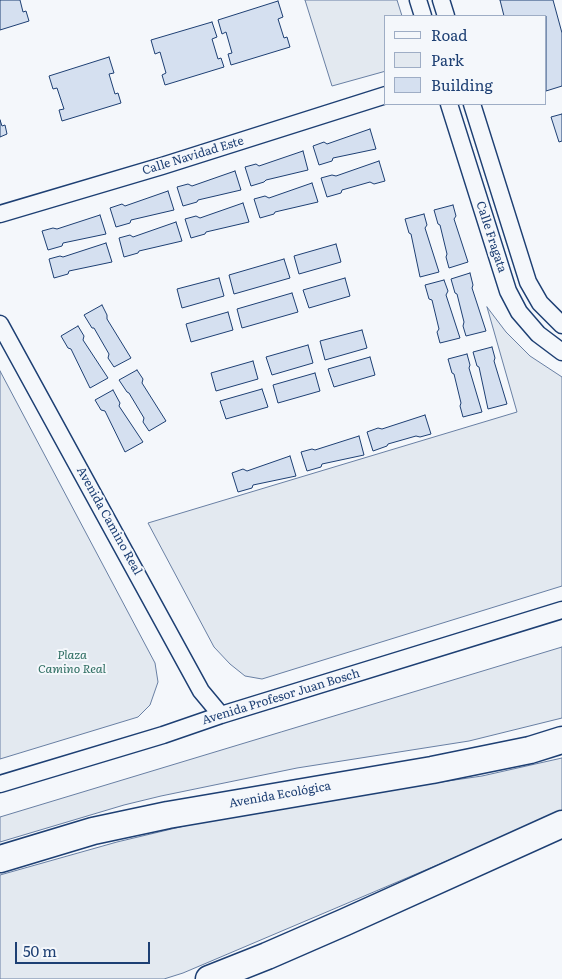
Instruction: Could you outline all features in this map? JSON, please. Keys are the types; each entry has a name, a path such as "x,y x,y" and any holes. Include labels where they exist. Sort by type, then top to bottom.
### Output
{"main road":[{"name":"Avenida Ecológica","path":"0,859 93,831 159,817 432,770 530,750 562,740"},
{"path":"209,979 345,922 562,824"}],"street":[{"path":"418,0 423,15"},
{"path":"441,0 446,15"},
{"name":"Calle Navidad Este","path":"0,214 171,163 384,96"},
{"name":"Calle Fragata","path":"449,105 508,291 519,312 538,334 562,352"},
{"name":"Calle Fragata","path":"472,105 528,282 540,303 562,325"},
{"name":"Avenida Camino Real","path":"0,324 201,691 221,715"},
{"name":"Avenida Profesor Juan Bosch","path":"0,784 164,735 221,715 562,610"}],"green space":[{"path":"305,0 397,0 402,15 384,15 384,72 332,86"},
{"path":"487,307 506,332 530,356 562,377 562,586 262,679 245,676 214,647 148,523 517,412"},
{"name":"Plaza Camino Real","path":"0,371 155,663 158,682 150,705 138,717 0,759"},
{"path":"562,647 562,718 469,741 297,768 161,796 124,805 0,842 0,817"},
{"path":"562,758 562,812 183,973 164,979 0,979 0,875 117,842 222,817 311,801 482,776"}],"building":[{"path":"0,0 20,0 23,12 26,11 29,21 0,30"},
{"path":"500,0 553,0 562,33 562,86 547,91 547,15 504,15"},
{"path":"278,1 283,17 278,19 284,38 287,37 290,47 231,65 228,54 232,53 226,32 222,34 218,20"},
{"path":"212,22 217,37 212,39 218,59 221,58 224,67 165,85 162,75 166,73 160,52 155,54 151,40"},
{"path":"109,57 114,73 109,74 115,94 118,93 121,103 62,121 59,110 64,109 57,88 53,89 49,76"},
{"path":"562,114 562,141 559,142 551,117"},
{"path":"0,120 2,126 5,125 7,134 0,137"},
{"path":"370,129 376,149 333,158 332,161 319,165 313,146 324,142 327,144"},
{"path":"303,151 308,170 266,180 251,186 245,167 256,164 259,166"},
{"path":"379,161 385,181 374,184 370,182 342,190 341,193 327,197 321,178 332,175 336,176"},
{"path":"235,171 241,190 198,200 183,206 177,187 188,184 192,186"},
{"path":"312,183 318,202 275,212 260,218 254,199 265,196 269,198"},
{"path":"168,191 174,210 131,220 130,223 116,227 110,208 122,204 125,206"},
{"path":"243,203 249,222 206,232 191,238 185,219 196,216 200,218"},
{"path":"453,205 456,216 454,219 468,262 449,268 440,225 434,210"},
{"path":"424,214 427,225 425,228 439,272 420,277 411,234 405,219"},
{"path":"100,215 106,234 63,243 62,246 48,250 42,231 53,228 57,229"},
{"path":"176,222 182,241 139,251 124,257 119,238 130,235 133,237"},
{"path":"106,243 112,262 69,271 68,274 54,278 49,259 63,257"},
{"path":"336,244 341,262 299,274 294,256"},
{"path":"284,259 290,278 234,294 229,275"},
{"path":"470,273 472,288 486,331 466,336 457,294 451,279"},
{"path":"219,278 224,296 182,308 177,289"},
{"path":"345,278 350,296 309,308 303,290"},
{"path":"444,280 448,291 446,295 460,338 440,343 437,332 439,329 432,300 429,299 425,285"},
{"path":"292,293 298,312 242,328 237,309"},
{"path":"102,305 107,319 131,358 114,367 94,328 92,328 84,315"},
{"path":"228,312 233,330 191,342 186,324"},
{"path":"78,326 84,336 83,340 108,378 90,388 71,349 68,348 61,336"},
{"path":"362,330 367,348 325,360 320,341"},
{"path":"308,345 313,363 272,375 266,357"},
{"path":"492,347 494,361 507,404 488,409 479,367 473,352"},
{"path":"467,354 469,368 482,412 463,417 454,374 448,359"},
{"path":"370,357 375,375 334,387 328,369"},
{"path":"253,361 258,379 216,391 211,373"},
{"path":"137,370 143,379 142,383 166,421 149,431 143,422 144,418 119,380"},
{"path":"315,373 320,391 278,403 273,385"},
{"path":"262,389 268,407 226,419 220,401"},
{"path":"113,390 120,403 119,406 143,442 125,452 105,411 101,410 95,400"},
{"path":"425,415 431,434 388,444 373,451 367,432"},
{"path":"359,436 364,455 322,464 321,467 307,471 301,452 315,450"},
{"path":"290,456 296,476 253,485 252,488 238,492 232,473 243,469 247,471"}]}
